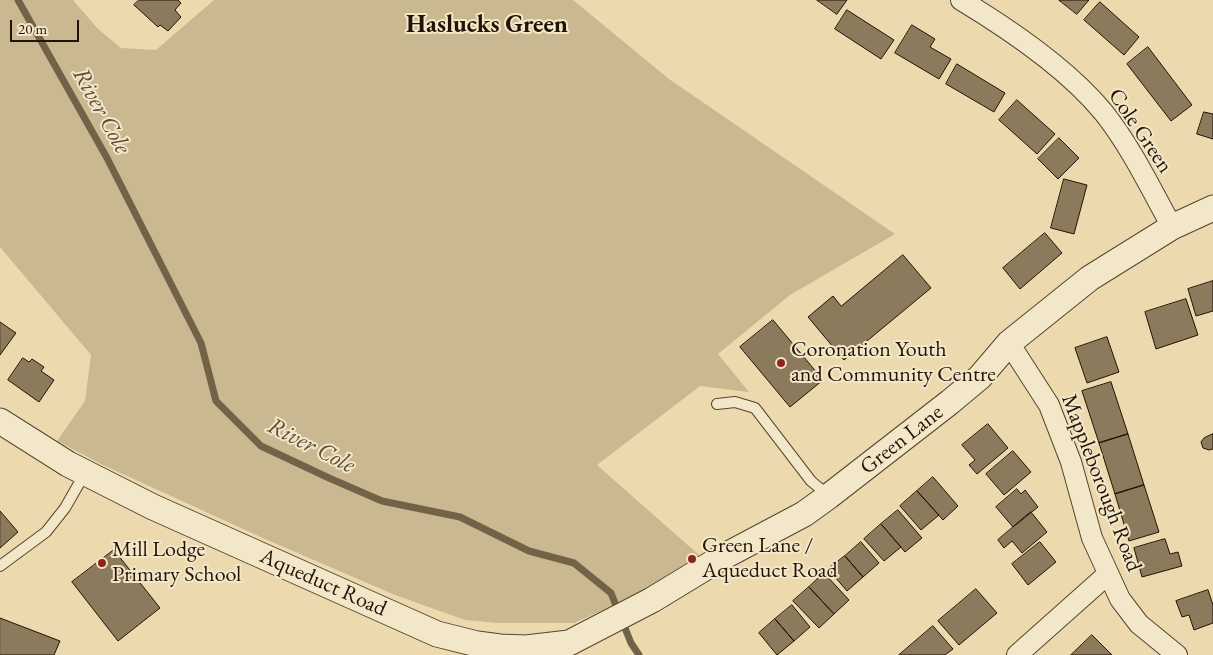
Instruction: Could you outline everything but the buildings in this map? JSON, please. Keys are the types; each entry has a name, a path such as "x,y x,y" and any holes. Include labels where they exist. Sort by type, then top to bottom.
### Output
{"street":[{"name":"Cole Green","path":"962,0 994,20 1068,76 1103,113 1125,144 1172,227"},
{"name":"Green Lane","path":"571,649 601,626 652,600 722,558 804,514 950,402 980,377 1009,342 1090,278 1172,227 1213,208"},
{"name":"Mappleborough Road","path":"1009,342 1049,405 1071,462 1092,538 1120,599 1139,624 1177,655"},
{"name":"Aqueduct Road","path":"0,421 49,453 162,511 437,634 477,644 500,647 571,649"},
{"path":"1017,655 1108,574"}],"lane":[{"path":"717,404 735,402 755,408 811,481 829,496"},
{"path":"0,566 46,532 65,508 85,473"}],"shaded area":[{"path":"0,0 73,0 98,29 121,48 156,50 214,0 573,0 669,79 895,234 790,295 718,354 749,392 700,386 597,465 699,555 632,597 574,623 497,623 465,620 395,595 265,539 103,465 57,441 85,401 91,355 0,247"}],"waterway":[{"name":"River Cole","path":"18,0 107,158 201,343 216,401 261,446 329,478 382,501 460,517 529,551 574,563 611,593 631,643 639,655"}],"place":[{"name":"Coronation Youth and Community Centre","path":"781,363"},
{"name":"Green Lane / Aqueduct Road","path":"692,559"},
{"name":"Mill Lodge Primary School","path":"102,563"}],"district":[{"name":"Haslucks Green","path":"487,25"}]}
